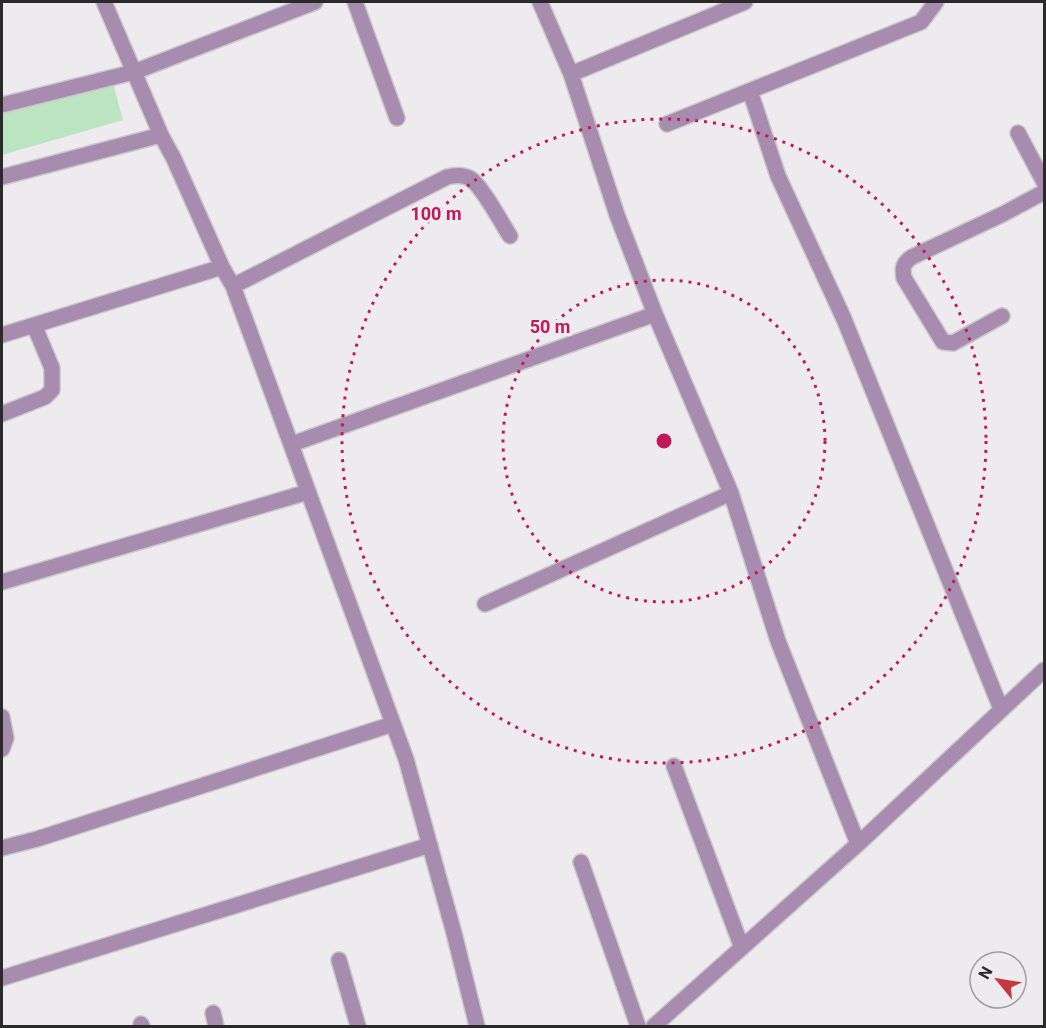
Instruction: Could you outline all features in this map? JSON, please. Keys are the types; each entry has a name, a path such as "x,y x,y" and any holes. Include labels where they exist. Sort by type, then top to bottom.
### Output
{"street":[{"path":"104,2 161,135 233,286 292,444 406,759 477,1026"},
{"path":"2,105 134,72 315,2"},
{"path":"355,2 397,118"},
{"path":"540,2 571,74 613,205 655,314 731,493 778,641 858,844"},
{"path":"571,74 745,2"},
{"path":"667,124 921,22 936,2"},
{"path":"750,91 778,176 844,319 1001,709"},
{"path":"1017,133 1044,182"},
{"path":"2,177 161,135"},
{"path":"233,286 447,177 459,175 469,178 478,185 510,236"},
{"path":"1002,316 953,343 943,342 904,278 902,269 905,261 912,257 1044,192"},
{"path":"2,335 222,267"},
{"path":"292,444 655,314"},
{"path":"2,414 45,397 52,390 52,368 34,325"},
{"path":"2,582 308,492"},
{"path":"485,604 731,493"},
{"path":"654,1026 858,844 1044,670"},
{"path":"2,717 6,738 2,750"},
{"path":"2,848 37,839 393,724"},
{"path":"674,766 742,948"},
{"path":"2,978 430,845"},
{"path":"581,862 638,1026"},
{"path":"339,960 358,1026"}],"green space":[{"path":"113,83 123,120 2,155 2,114"}]}
